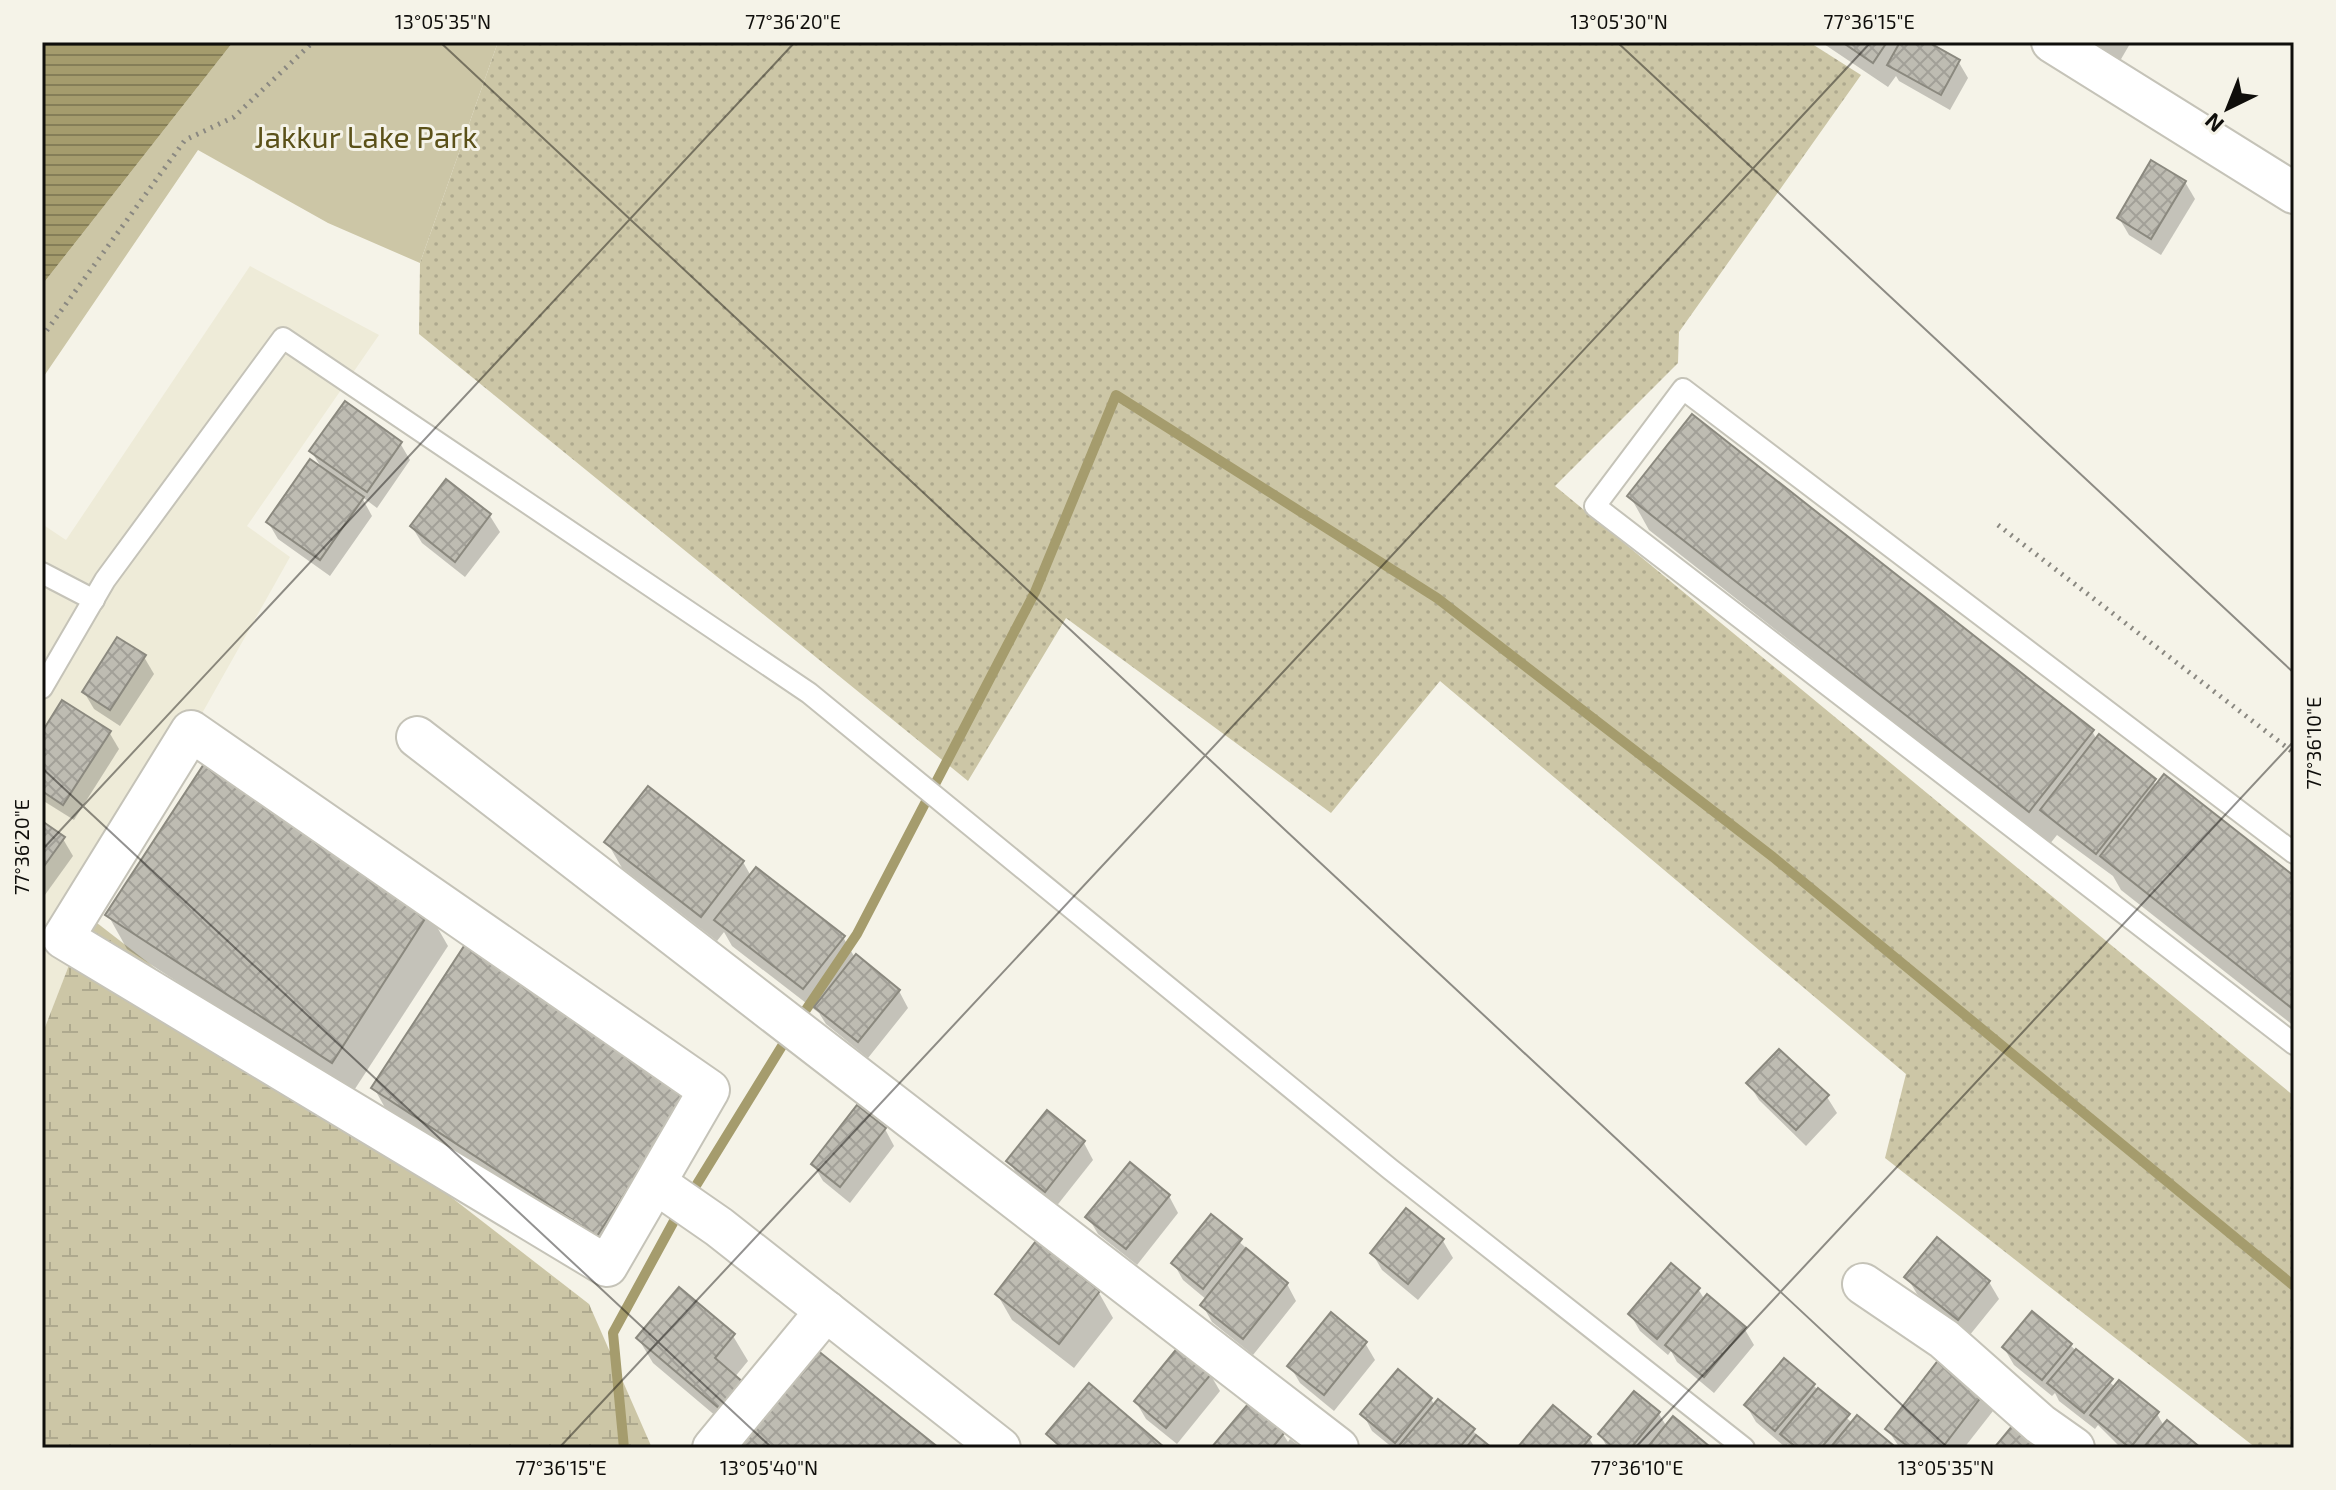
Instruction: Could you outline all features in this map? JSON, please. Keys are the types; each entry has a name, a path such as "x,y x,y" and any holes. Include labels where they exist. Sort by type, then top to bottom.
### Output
{"street":[{"path":"2052,42 2294,193"},
{"path":"191,731 709,1090 661,1187 607,1266 63,938 191,731"},
{"path":"417,737 1338,1448"},
{"path":"661,1187 704,1217 1000,1448"},
{"path":"1863,1284 1944,1339 2040,1424 2074,1448"},
{"path":"713,1448 826,1311"}],"lane":[{"path":"42,688 94,600 283,338 809,693 1390,1169 1744,1448"},
{"path":"2294,853 1683,389 1595,506 2294,1044"},
{"path":"42,573 94,600"}],"path":[{"path":"42,337 185,140 234,117 313,42"},
{"path":"1998,525 2294,753"}],"shaded area":[{"path":"42,42 233,42 42,285"},
{"path":"250,266 379,335 247,526 290,557 88,916 42,1035 42,524 66,540"}],"green space":[{"name":"Jakkur Lake Park","path":"233,42 498,42 420,263 328,223 198,150 42,379 42,285"},
{"path":"498,42 1809,42 1861,75 1679,332 1678,363 1555,486 2294,1096 2294,1448 2256,1448 1885,1158 1906,1074 1440,681 1331,813 1066,618 968,781 419,334 420,263"},
{"path":"88,916 589,1304 652,1448 42,1448 42,1035"}],"building":[{"path":"1842,42 1887,42 1873,63"},
{"path":"1900,42 1928,42 1960,60 1941,95 1887,65"},
{"path":"2151,160 2186,181 2151,239 2117,218"},
{"path":"345,401 402,442 367,492 309,451"},
{"path":"1692,414 2094,730 2029,812 1627,496"},
{"path":"310,459 364,497 320,560 266,522"},
{"path":"446,479 491,514 455,562 410,526"},
{"path":"117,637 146,655 110,710 82,692"},
{"path":"62,700 111,731 63,805 42,791 42,732"},
{"path":"2099,734 2156,779 2096,854 2040,810"},
{"path":"204,764 430,911 332,1063 105,915"},
{"path":"2164,774 2294,876 2294,1010 2100,856"},
{"path":"648,786 744,861 701,917 604,842"},
{"path":"42,821 65,837 42,869"},
{"path":"756,867 845,936 803,989 714,920"},
{"path":"470,937 696,1084 597,1236 371,1088"},
{"path":"856,954 900,990 858,1042 814,1007"},
{"path":"1779,1049 1829,1095 1796,1130 1746,1083"},
{"path":"857,1105 886,1128 840,1187 811,1164"},
{"path":"1047,1110 1085,1141 1045,1192 1006,1161"},
{"path":"1130,1162 1170,1195 1126,1249 1085,1217"},
{"path":"1406,1208 1444,1239 1408,1284 1370,1253"},
{"path":"1211,1214 1242,1239 1203,1289 1171,1263"},
{"path":"1937,1237 1990,1281 1958,1320 1904,1277"},
{"path":"1036,1241 1100,1291 1059,1344 995,1294"},
{"path":"1246,1248 1288,1283 1243,1339 1200,1305"},
{"path":"1671,1263 1700,1288 1657,1339 1628,1314"},
{"path":"679,1287 735,1334 715,1358 750,1388 727,1415 636,1338"},
{"path":"1707,1294 1746,1327 1704,1377 1665,1345"},
{"path":"2032,1311 2072,1344 2042,1380 2002,1347"},
{"path":"1331,1312 1367,1342 1324,1395 1287,1366"},
{"path":"1179,1346 1212,1373 1166,1428 1134,1401"},
{"path":"2076,1349 2113,1379 2084,1413 2047,1383"},
{"path":"817,1350 939,1448 739,1448"},
{"path":"1784,1358 1815,1384 1775,1431 1744,1405"},
{"path":"1940,1358 1985,1392 1942,1448 1910,1448 1885,1429"},
{"path":"1398,1369 1432,1398 1395,1443 1360,1414"},
{"path":"2119,1380 2159,1412 2130,1448 2090,1415"},
{"path":"1089,1383 1164,1447 1062,1448 1046,1434"},
{"path":"1818,1388 1850,1414 1821,1448 1797,1448 1780,1434"},
{"path":"1634,1391 1660,1412 1631,1448 1614,1448 1598,1434"},
{"path":"1438,1399 1475,1429 1459,1448 1397,1448"},
{"path":"1249,1403 1285,1432 1272,1448 1211,1448"},
{"path":"1553,1405 1591,1437 1582,1448 1517,1448"},
{"path":"1857,1415 1893,1445 1890,1448 1830,1448"},
{"path":"1673,1416 1709,1446 1708,1448 1647,1448"},
{"path":"2018,1419 2053,1448 1994,1448"},
{"path":"2167,1420 2201,1448 2143,1448"},
{"path":"1476,1435 1492,1448 1466,1448"}],"waterway":[{"path":"799,1020 857,934 1035,592 1116,395 1437,598 1773,857 2294,1286"},
{"path":"689,1197 790,1033"},
{"path":"624,1448 613,1333 680,1210"}]}
